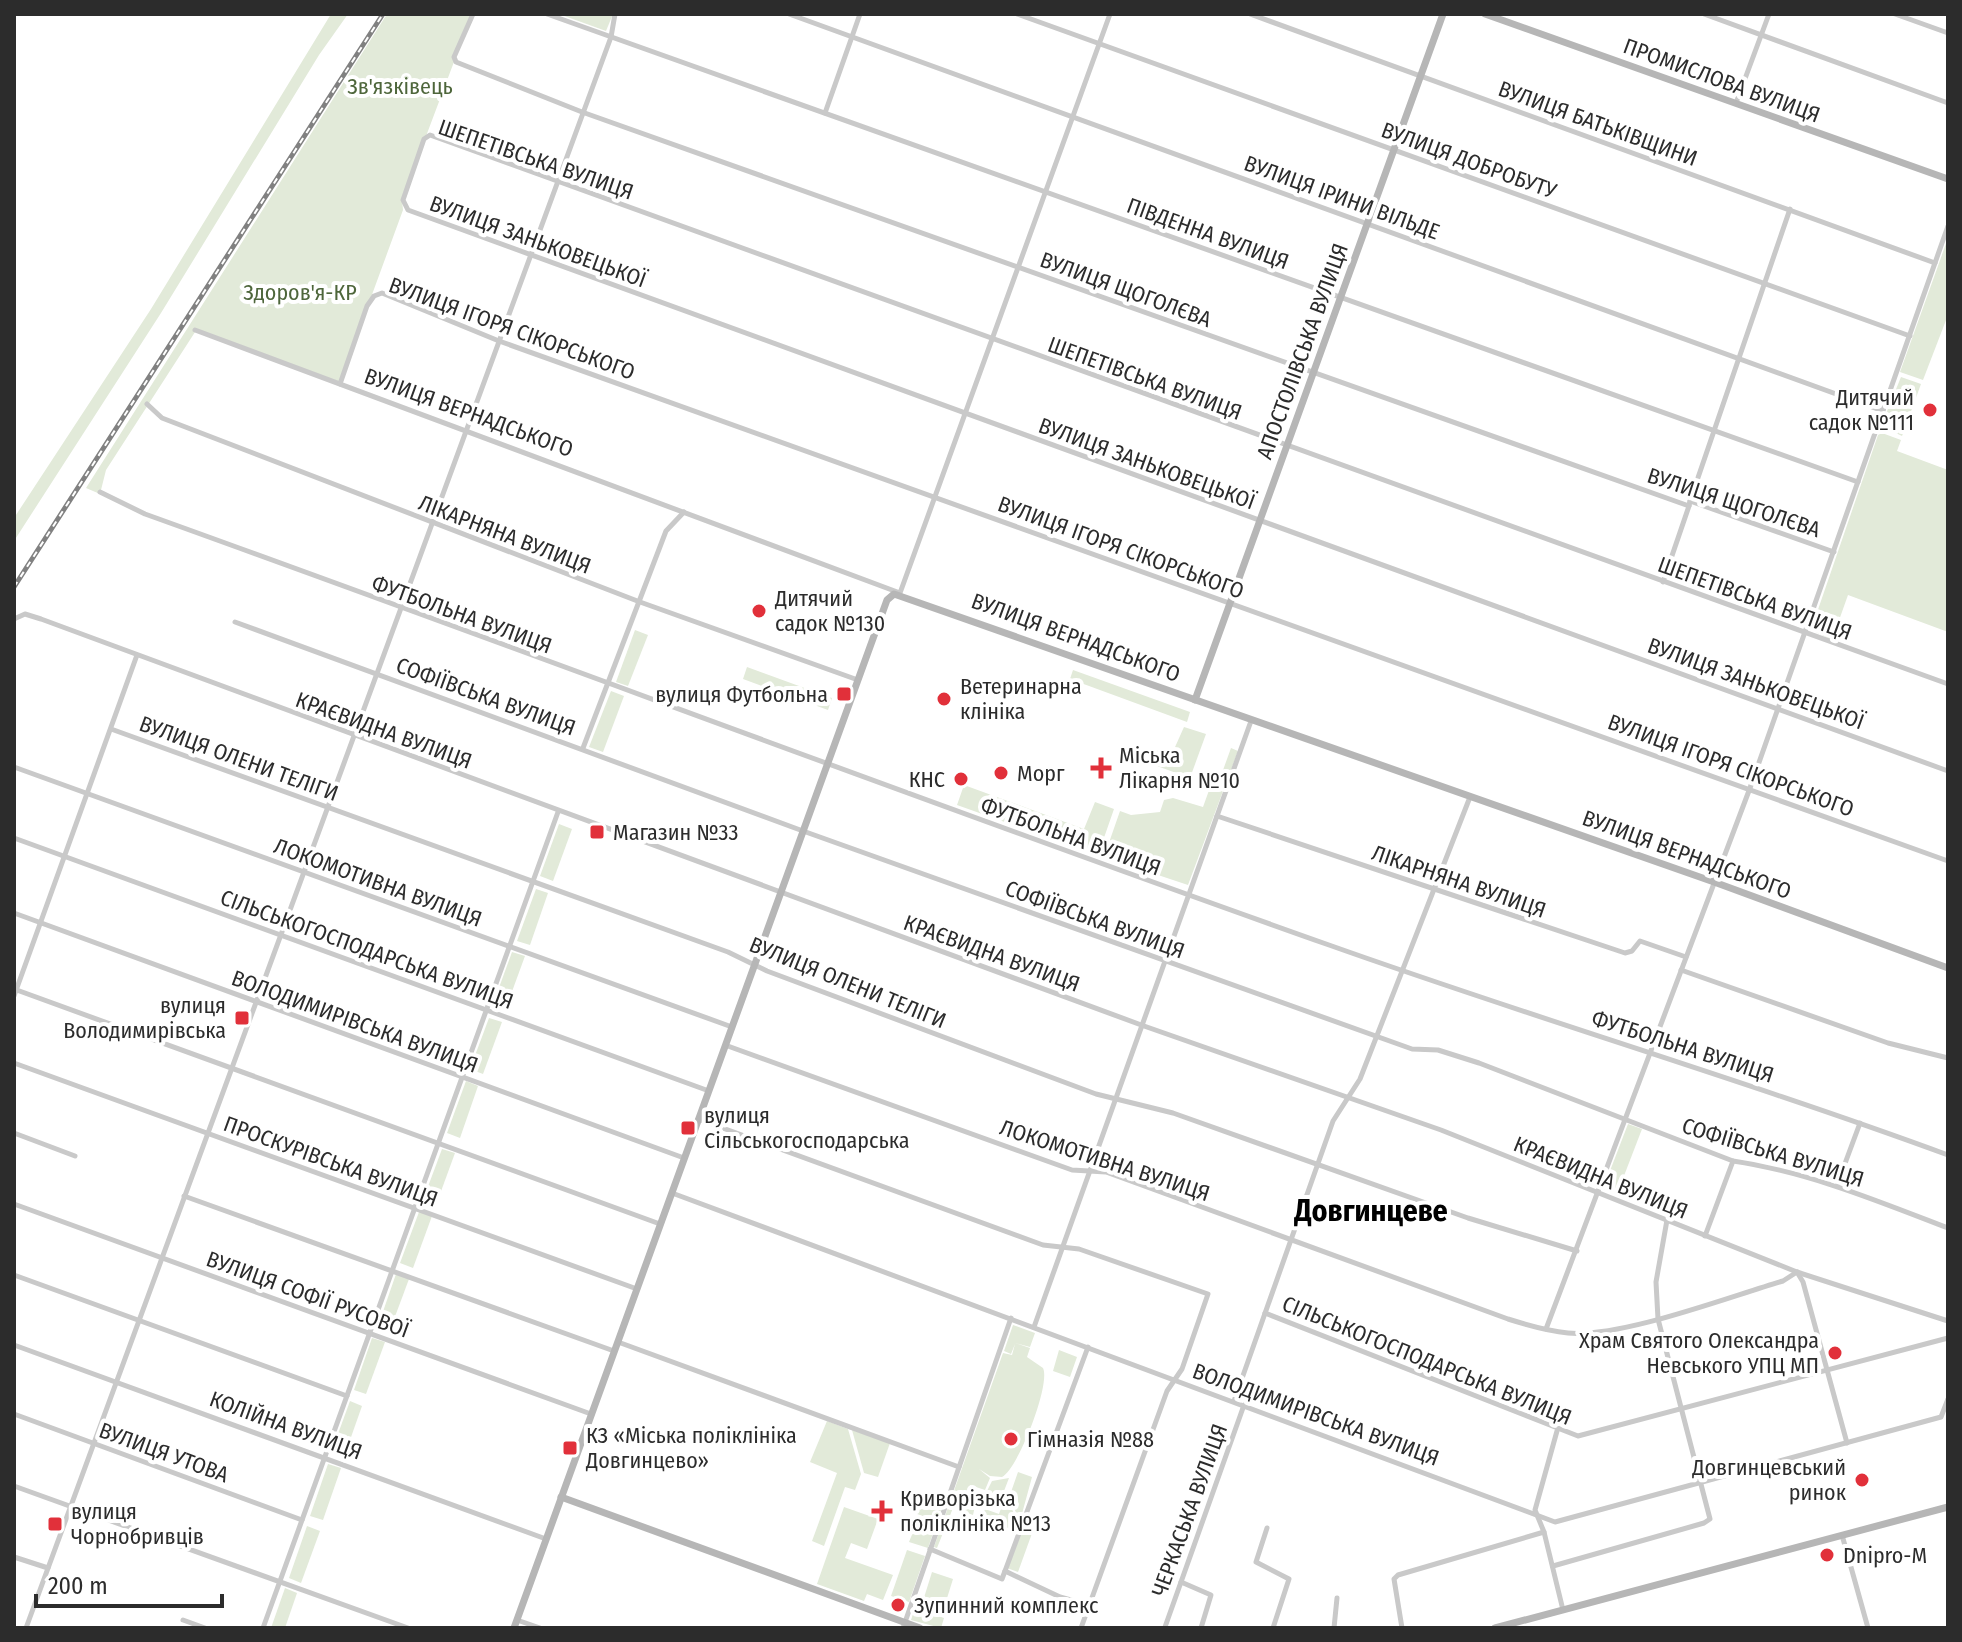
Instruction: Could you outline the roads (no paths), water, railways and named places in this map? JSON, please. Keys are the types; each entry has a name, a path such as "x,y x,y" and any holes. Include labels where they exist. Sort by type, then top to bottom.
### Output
{"street":[{"name":"ВУЛИЦЯ ЩОГОЛЄВА","path":"473,14 454,57 456,62 582,112 1314,372 1834,552"},
{"name":"ПІВДЕННА ВУЛИЦЯ","path":"547,14 1858,482"},
{"path":"26,1628 611,37 615,14"},
{"name":"ВУЛИЦЯ ІРИНИ ВІЛЬДЕ","path":"789,14 1883,411"},
{"path":"825,113 860,14"},
{"name":"ВУЛИЦЯ ДОБРОБУТУ","path":"1017,14 1910,336"},
{"path":"540,1628 515,1624 887,600 900,593 1110,14"},
{"name":"ВУЛИЦЯ БАТЬКІВЩИНИ","path":"1250,14 1935,263"},
{"name":"АПОСТОЛІВСЬКА ВУЛИЦЯ","path":"1195,700 1443,14"},
{"name":"ПРОМИСЛОВА ВУЛИЦЯ","path":"1485,14 1948,179"},
{"path":"1704,14 1948,103"},
{"path":"1735,104 1769,14"},
{"path":"1895,14 1948,33"},
{"name":"ШЕПЕТІВСЬКА ВУЛИЦЯ","path":"424,139 430,135 1948,684"},
{"name":"ВУЛИЦЯ ЗАНЬКОВЕЦЬКОЇ","path":"424,139 403,207 964,415 1948,771"},
{"path":"1663,582 1790,209"},
{"path":"1546,1329 1750,788 1948,226"},
{"name":"ВУЛИЦЯ ІГОРЯ СІКОРСЬКОГО","path":"340,384 367,306 376,294 934,498 1948,861"},
{"name":"ВУЛИЦЯ ВЕРНАДСЬКОГО","path":"195,330 1251,721 1714,882 1948,968"},
{"name":"ЛІКАРНЯНА ВУЛИЦЯ","path":"147,404 162,418 431,523 858,680"},
{"name":"ФУТБОЛЬНА ВУЛИЦЯ","path":"100,492 145,514 400,609 1188,895 1948,1155"},
{"path":"583,748 666,531 685,511"},
{"name":"КРАЄВИДНА ВУЛИЦЯ","path":"14,619 25,614 558,812 1346,1097 1598,1192 1797,1272 1948,1321"},
{"name":"СОФІЇВСЬКА ВУЛИЦЯ","path":"235,622 803,831 1412,1049 1438,1050 1479,1063 1733,1161 1837,1185 1948,1228"},
{"path":"137,655 15,992 660,1224"},
{"path":"1034,1327 1168,961 1188,895 1251,721"},
{"name":"ВУЛИЦЯ ОЛЕНИ ТЕЛІГИ","path":"111,729 534,881 1117,1100 1173,1113 1468,1218 1577,1251"},
{"name":"ЛОКОМОТИВНА ВУЛИЦЯ","path":"14,767 732,1027"},
{"name":"ЧЕРКАСЬКА ВУЛИЦЯ","path":"1234,1401 1319,1163 1346,1097 1360,1079 1470,797"},
{"path":"263,1628 558,812"},
{"name":"ЛІКАРНЯНА ВУЛИЦЯ","path":"1217,816 1625,953 1632,951 1640,941 1686,957"},
{"name":"СІЛЬСЬКОГОСПОДАРСЬКА ВУЛИЦЯ","path":"14,838 709,1091"},
{"name":"ВОЛОДИМИРІВСЬКА ВУЛИЦЯ","path":"14,913 684,1158"},
{"path":"1681,970 1888,1043 1940,1059 1948,1058"},
{"name":"ЛОКОМОТИВНА ВУЛИЦЯ","path":"725,1045 1072,1170 1106,1172 1508,1319 1546,1329 1583,1333 1658,1319 1783,1281 1797,1272"},
{"name":"ПРОСКУРІВСЬКА ВУЛИЦЯ","path":"14,1063 637,1289"},
{"path":"698,1119 1043,1245 1079,1249 1208,1294 1177,1380 1167,1391 1081,1628"},
{"path":"1837,1185 1860,1123"},
{"path":"14,1133 75,1156"},
{"path":"1705,1236 1733,1161"},
{"name":"ВОЛОДИМИРІВСЬКА ВУЛИЦЯ","path":"672,1193 1555,1522 1941,1417 1948,1399"},
{"path":"184,1196 614,1351"},
{"name":"ВУЛИЦЯ СОФІЇ РУСОВОЇ","path":"14,1204 591,1414"},
{"path":"1553,1566 1708,1522 1658,1319 1656,1282 1667,1220"},
{"path":"1797,1272 1803,1282 1847,1443"},
{"path":"14,1275 347,1396"},
{"name":"СІЛЬСЬКОГОСПОДАРСЬКА ВУЛИЦЯ","path":"1265,1313 1557,1431 1578,1436 1948,1338"},
{"path":"904,1625 1011,1318"},
{"path":"618,1342 959,1467"},
{"name":"КОЛІЙНА ВУЛИЦЯ","path":"14,1345 546,1539"},
{"path":"930,1549 1002,1579 1088,1347"},
{"name":"ЧЕРКАСЬКА ВУЛИЦЯ","path":"1165,1627 1244,1405"},
{"name":"ВУЛИЦЯ УТОВА","path":"14,1414 302,1520"},
{"path":"1557,1431 1537,1513 1563,1610"},
{"path":"14,1486 408,1628"},
{"path":"561,1497 904,1625 920,1628"},
{"path":"1495,1628 1948,1507"},
{"path":"1267,1528 1256,1562 1289,1579 1273,1628"},
{"path":"1402,1628 1394,1579 1398,1575 1544,1532"},
{"path":"1842,1535 1868,1628"},
{"path":"14,1557 48,1568"},
{"path":"1005,1571 1060,1597 1089,1605"},
{"path":"1181,1582 1211,1595 1201,1628"},
{"path":"1334,1628 1337,1598"},
{"path":"183,1620 205,1628"}],"railway":[{"path":"14,587 383,14"}],"place":[{"name":"Дитячий садок №111","path":"1930,410"},
{"name":"Дитячий садок №130","path":"759,611"},
{"name":"вулиця Футбольна","path":"844,694"},
{"name":"Ветеринарна клініка","path":"944,699"},
{"name":"Міська Лікарня №10","path":"1101,768"},
{"name":"Морг","path":"1001,773"},
{"name":"КНС","path":"961,779"},
{"name":"Магазин №33","path":"597,832"},
{"name":"вулиця Володимирівська","path":"242,1018"},
{"name":"вулиця Сільськогосподарська","path":"688,1128"},
{"name":"Храм Святого Олександра Невського УПЦ МП","path":"1835,1353"},
{"name":"Гімназія №88","path":"1011,1439"},
{"name":"КЗ «Міська поліклініка Довгинцево»","path":"570,1448"},
{"name":"Довгинцевський ринок","path":"1862,1480"},
{"name":"Криворізька поліклініка №13","path":"882,1511"},
{"name":"вулиця Чорнобривців","path":"55,1524"},
{"name":"Dnipro-M","path":"1827,1555"},
{"name":"Зупинний комплекс","path":"898,1605"}],"district":[{"name":"Довгинцеве","path":"1371,1211"}],"park label":[{"name":"Зв'язківець","path":"400,86"},
{"name":"Здоров'я-КР","path":"300,292"}]}
